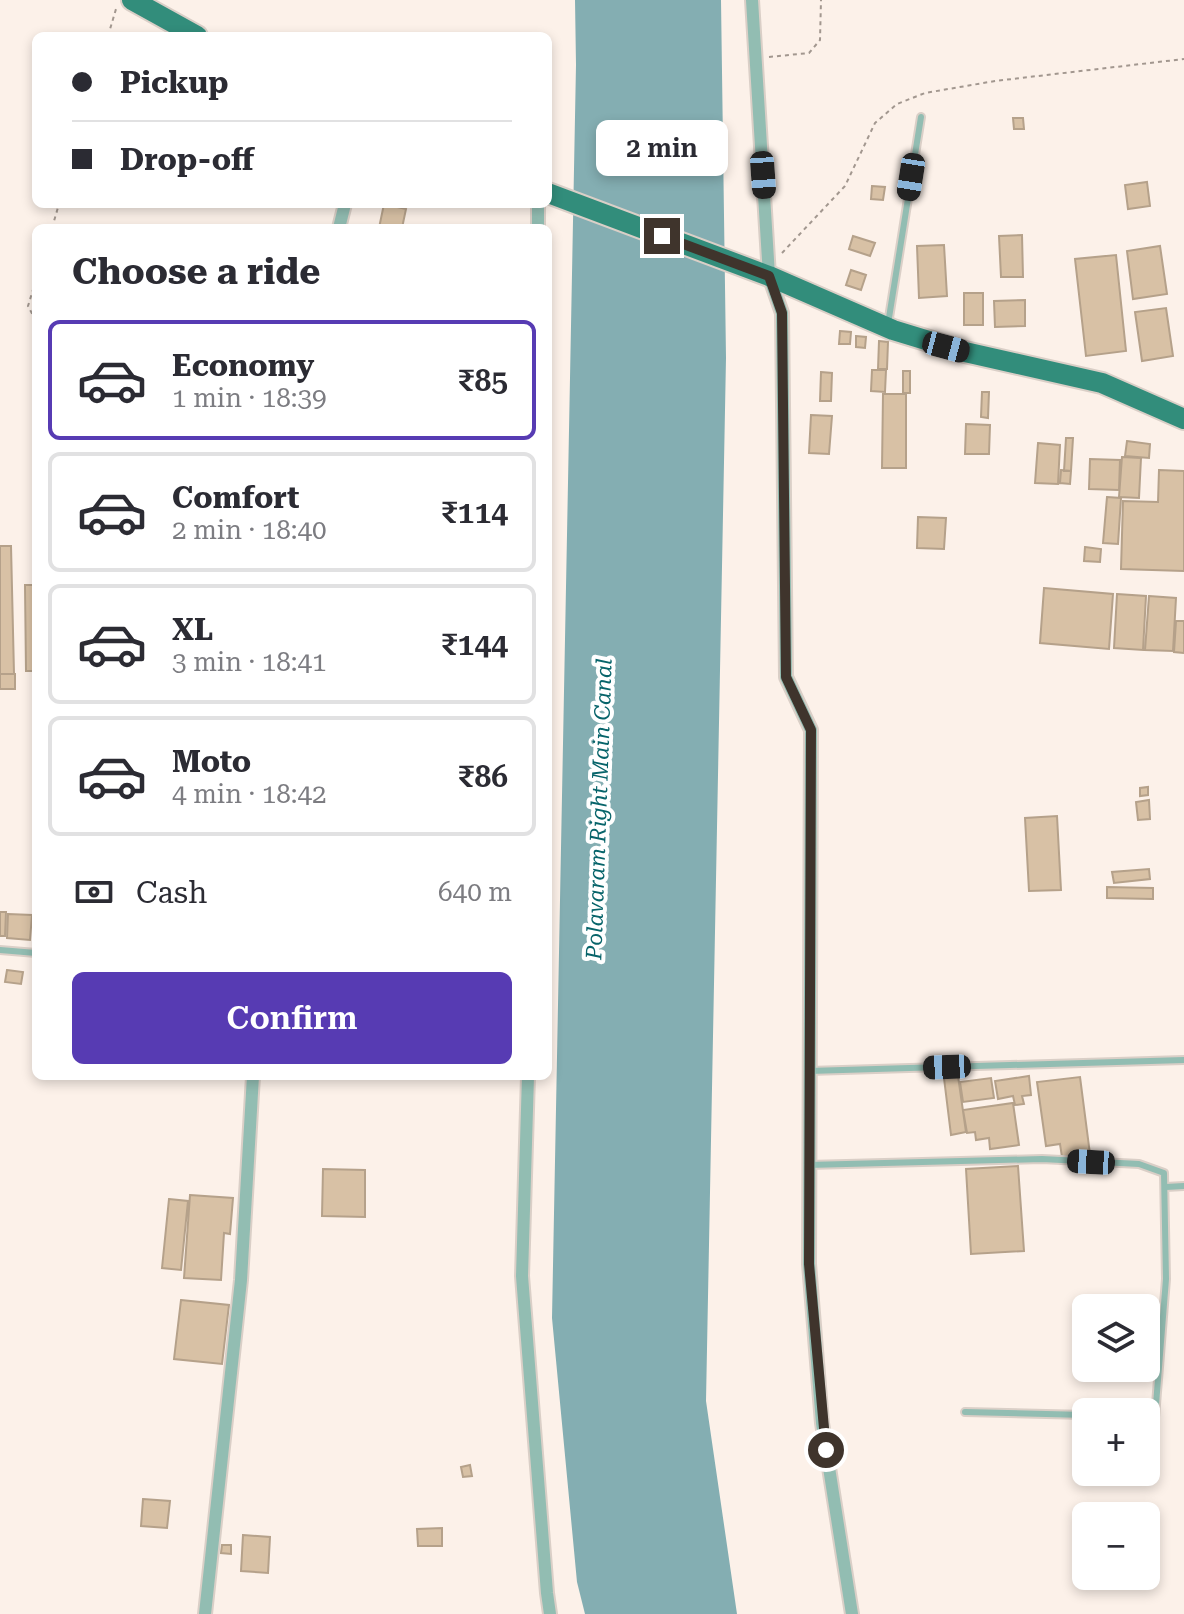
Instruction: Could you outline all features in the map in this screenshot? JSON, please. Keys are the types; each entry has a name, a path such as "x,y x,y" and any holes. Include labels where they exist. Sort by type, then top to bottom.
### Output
{"main road":[{"path":"132,0 190,32"},
{"path":"552,199 768,269 887,328 965,352 1102,383 1184,419"}],"street":[{"path":"752,0 768,269 782,313 786,677 811,730 809,1264 822,1423 852,1614"},
{"path":"205,1614 241,1280 253,1080"},
{"path":"528,1080 522,1276 550,1614"}],"lane":[{"path":"887,328 921,117"},
{"path":"0,950 32,953"},
{"path":"809,1071 1184,1060"},
{"path":"808,1165 1042,1159 1139,1164 1164,1173 1166,1279 1157,1398"},
{"path":"1166,1187 1184,1186"},
{"path":"965,1412 1072,1415"}],"path":[{"path":"109,32 119,0"},
{"path":"755,58 809,53 820,40 821,0"},
{"path":"768,269 845,186 875,123 897,104 925,93 981,83 1184,59"},
{"path":"32,293 28,306 32,314"}],"water":[{"name":"Polavaram Right Main Canal","path":"575,0 721,0 726,358 706,1401 737,1614 585,1614 577,1582 552,1318"}],"building":[{"path":"1013,118 1023,118 1024,129 1014,129"},
{"path":"1147,182 1150,206 1128,209 1125,185"},
{"path":"872,186 885,187 883,200 871,199"},
{"path":"383,208 406,209 403,224 380,224"},
{"path":"1022,235 1023,277 1001,277 999,236"},
{"path":"853,236 875,243 870,256 849,249"},
{"path":"944,245 947,296 919,298 917,246"},
{"path":"1160,246 1167,294 1133,299 1127,251"},
{"path":"1116,255 1126,351 1086,356 1075,259"},
{"path":"851,270 866,275 861,290 846,285"},
{"path":"964,293 983,293 983,325 964,325"},
{"path":"1025,300 1025,326 995,327 994,301"},
{"path":"1166,308 1173,356 1142,361 1135,312"},
{"path":"840,331 851,332 850,344 839,344"},
{"path":"856,336 866,337 865,348 856,347"},
{"path":"879,341 888,342 887,369 878,369"},
{"path":"872,370 886,370 885,392 871,391"},
{"path":"903,371 910,371 910,393 903,393"},
{"path":"821,372 832,373 831,401 820,401"},
{"path":"982,392 989,392 988,418 981,417"},
{"path":"883,394 906,394 906,468 882,468"},
{"path":"811,415 832,416 829,454 809,453"},
{"path":"966,424 990,425 989,454 965,454"},
{"path":"1066,438 1073,438 1071,471 1064,471"},
{"path":"1127,441 1150,444 1149,458 1125,456"},
{"path":"1038,443 1060,445 1058,484 1035,483"},
{"path":"1122,457 1141,458 1139,498 1119,497"},
{"path":"1090,459 1120,460 1119,490 1089,489"},
{"path":"1061,470 1071,471 1070,484 1060,483"},
{"path":"1159,470 1184,471 1184,571 1121,569 1123,501 1158,502"},
{"path":"1107,497 1121,498 1118,544 1103,543"},
{"path":"918,517 946,518 944,549 917,548"},
{"path":"0,546 11,546 14,674 0,674"},
{"path":"1085,547 1101,549 1100,562 1084,561"},
{"path":"25,585 32,585 32,671 26,671"},
{"path":"1044,588 1113,594 1109,649 1040,643"},
{"path":"1117,594 1146,596 1143,650 1114,648"},
{"path":"1149,596 1176,598 1173,651 1145,650"},
{"path":"1176,621 1184,621 1184,653 1174,652"},
{"path":"0,674 15,674 15,689 0,689"},
{"path":"1148,787 1148,795 1140,796 1140,788"},
{"path":"1149,800 1150,819 1138,820 1136,802"},
{"path":"1057,816 1061,890 1029,891 1025,818"},
{"path":"1149,869 1150,879 1114,883 1112,872"},
{"path":"1107,887 1153,888 1153,899 1107,898"},
{"path":"0,912 6,912 5,936 0,936"},
{"path":"8,914 32,915 30,940 7,938"},
{"path":"7,970 23,972 21,984 5,982"},
{"path":"958,1076 966,1132 951,1135 944,1078"},
{"path":"1029,1076 1031,1095 1022,1096 1024,1104 1015,1105 1013,1096 998,1099 995,1081"},
{"path":"1080,1077 1090,1154 1062,1157 1060,1144 1046,1146 1037,1082"},
{"path":"991,1078 994,1098 963,1102 960,1082"},
{"path":"1013,1103 1019,1145 990,1149 989,1138 976,1140 975,1132 967,1133 963,1110"},
{"path":"1018,1166 1024,1251 971,1254 966,1169"},
{"path":"323,1169 365,1170 365,1217 322,1216"},
{"path":"190,1195 233,1198 230,1234 224,1233 221,1280 184,1278"},
{"path":"169,1199 188,1201 181,1270 162,1268"},
{"path":"181,1300 229,1305 222,1364 174,1359"},
{"path":"470,1465 472,1476 463,1477 461,1467"},
{"path":"143,1499 170,1501 167,1528 141,1526"},
{"path":"442,1528 442,1546 418,1546 417,1529"},
{"path":"243,1535 270,1537 268,1573 241,1571"},
{"path":"222,1545 231,1545 231,1554 221,1553"}],"route":[{"path":"662,236 769,276 782,313 786,677 811,730 809,1264 826,1450"}]}
